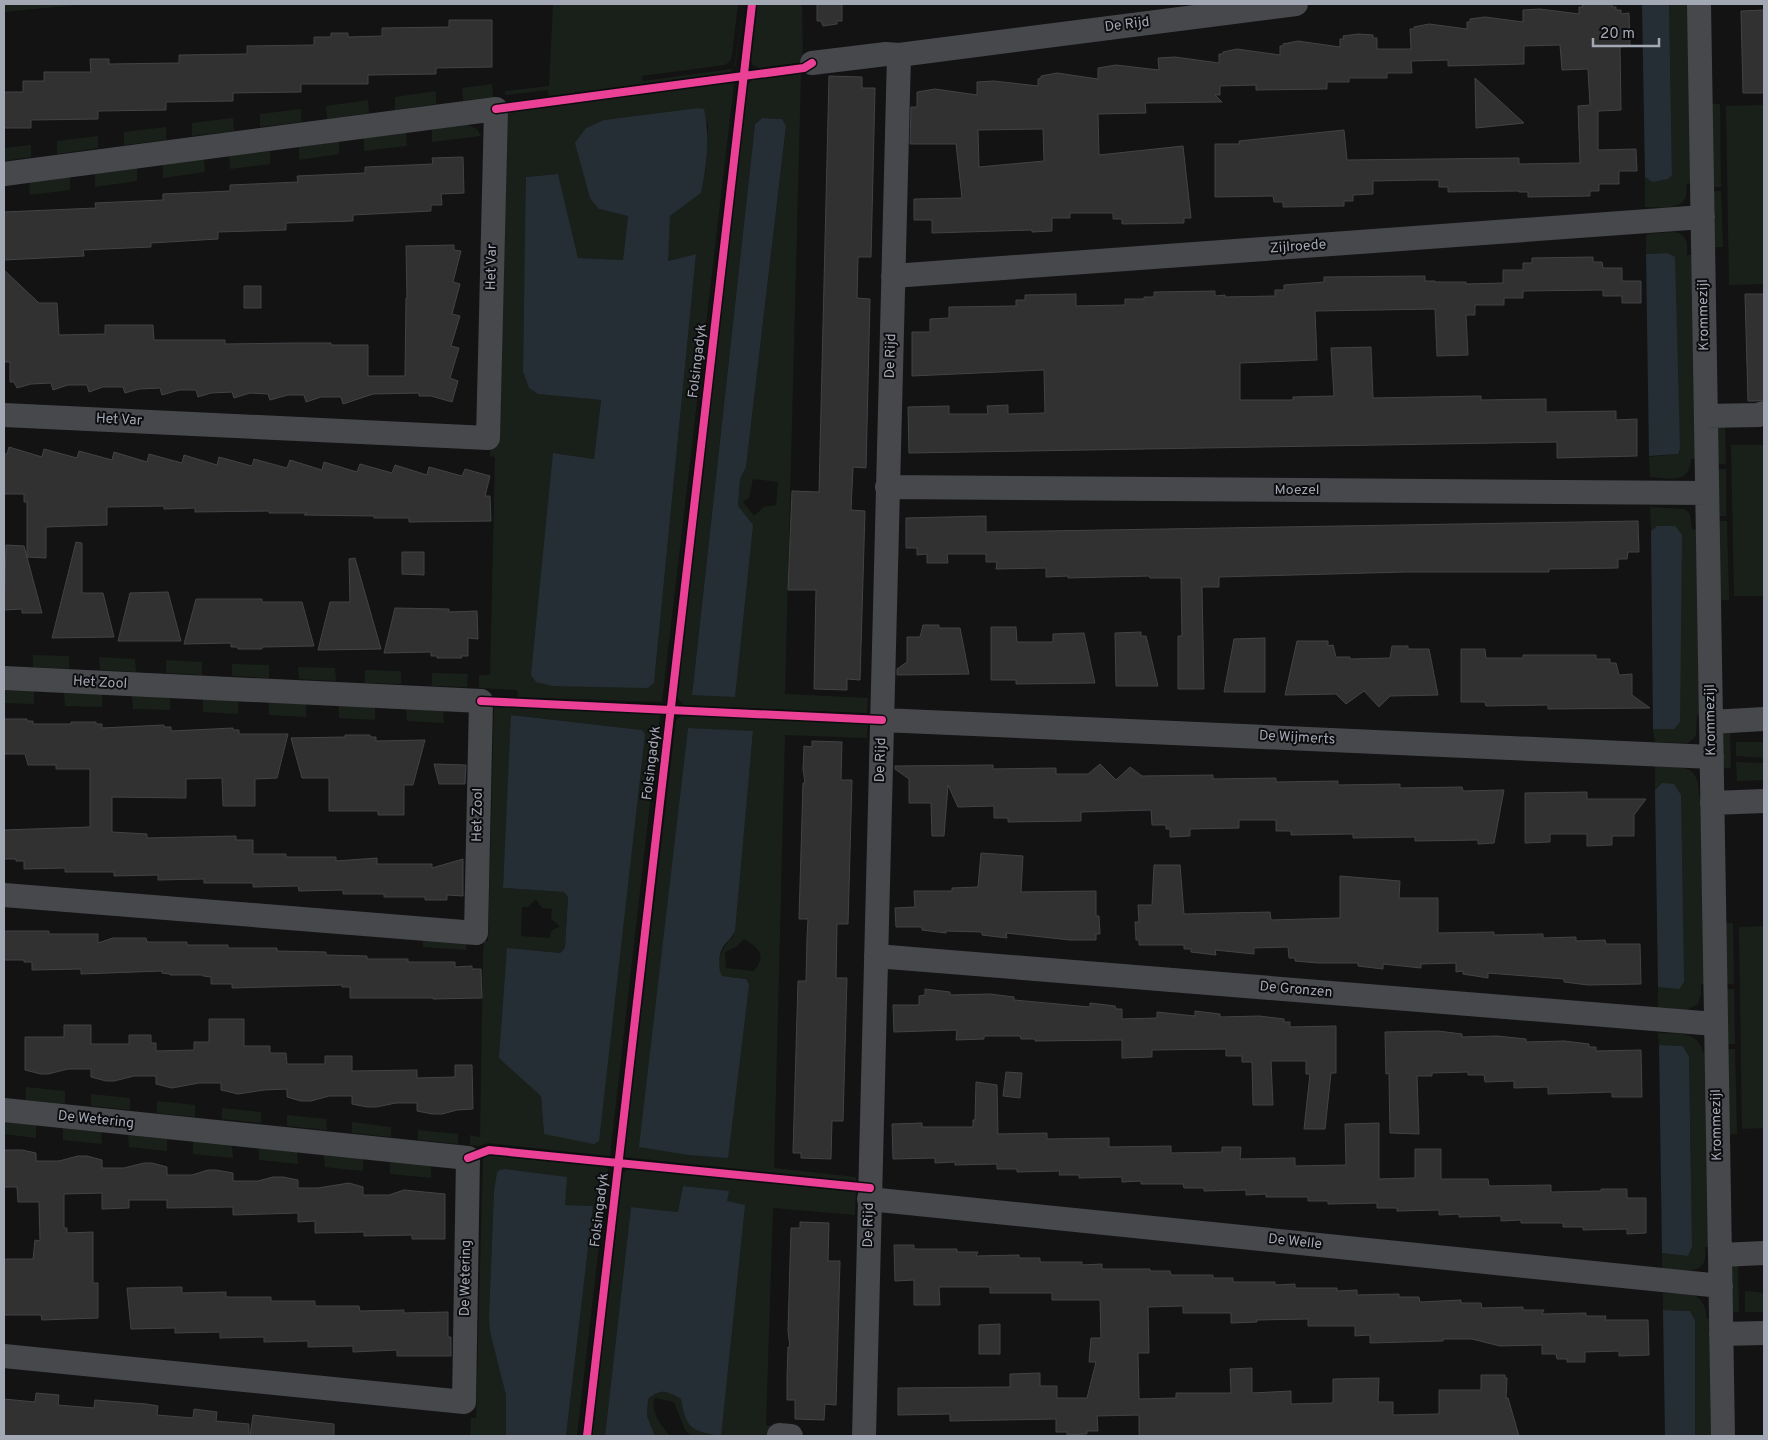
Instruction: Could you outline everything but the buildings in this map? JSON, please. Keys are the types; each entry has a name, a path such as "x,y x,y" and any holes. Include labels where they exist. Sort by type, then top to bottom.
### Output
{"street":[{"name":"De Rijd","path":"812,63 886,54 899,55 1296,4"},
{"name":"Krommezijl","path":"1699,4 1723,1436"},
{"name":"De Rijd","path":"864,1436 899,55"},
{"name":"Het Var","path":"4,174 496,109 488,438 4,415"},
{"name":"Zijlroede","path":"893,276 1702,217"},
{"path":"1706,416 1758,415 1764,413"},
{"name":"Moezel","path":"887,487 1707,493"},
{"name":"Het Zool","path":"4,678 481,701 476,932 4,895"},
{"path":"1711,722 1764,719"},
{"name":"De Wijmerts","path":"882,720 1712,757"},
{"path":"1712,803 1764,801"},
{"name":"De Gronzen","path":"876,956 1716,1024"},
{"name":"De Wetering","path":"4,1110 468,1158 464,1402 4,1356"},
{"name":"De Welle","path":"869,1199 1720,1286"},
{"path":"1720,1255 1764,1253"},
{"path":"1721,1334 1764,1333"}],"shaded area":[{"path":"4,4 88,4 4,12"},
{"path":"553,4 738,4 730,61 725,65 642,76 643,81 732,69 735,63 743,4 736,64 730,72 549,96 548,90 505,95 505,91 549,86"},
{"path":"757,4 802,4 803,62 759,68 753,65 751,60"},
{"path":"1642,4 1669,4 1672,175 1668,179 1652,182 1645,177"},
{"path":"1669,4 1689,4 1693,183 1687,184 1686,196 1680,204 1668,207 1645,207 1645,177 1652,182 1672,175"},
{"path":"801,73 785,694 868,698 867,713 684,705 677,698 748,83 752,80","holes":["762,118 782,119 786,127 746,467 740,479 738,506 692,694 755,124","753,479 778,482 776,505 764,507 754,516 743,502 749,498"]},
{"path":"492,84 493,97 463,101 462,88"},
{"path":"734,84 662,702 518,697 517,690 479,688 479,675 490,675 495,457 490,456 504,112","holes":["698,108 708,125 706,167 701,193 670,216 667,261 696,254 654,683 648,688 553,453 594,459 601,400 539,394 529,387 523,373 527,177 558,174 578,258 623,260 628,216 599,209 586,128 604,120"]},
{"path":"436,91 436,104 395,110 395,97"},
{"path":"368,100 369,113 327,119 326,106"},
{"path":"1711,104 1720,104 1721,187 1712,187"},
{"path":"1764,105 1764,284 1729,285 1726,106"},
{"path":"698,108 704,109 707,130 706,162 701,193 670,216 668,261 696,254 654,683 648,688 553,686 536,682 531,675 553,453 594,459 601,400 538,394 529,388 523,372 526,177 558,174 578,258 623,260 628,216 599,209 590,198 575,143 586,128 604,120"},
{"path":"301,109 301,122 260,127 260,114"},
{"path":"233,118 234,131 192,136 192,123"},
{"path":"762,118 782,119 786,126 746,467 740,479 738,506 753,525 735,697 692,695 755,124"},
{"path":"468,125 477,129 481,136 432,142 432,129"},
{"path":"166,127 166,140 124,145 124,132"},
{"path":"406,132 407,146 364,151 364,138"},
{"path":"98,136 98,148 57,154 57,141"},
{"path":"339,141 339,154 299,160 299,147"},
{"path":"31,145 31,157 4,161 4,148"},
{"path":"270,151 270,164 230,169 229,156"},
{"path":"204,159 205,172 163,178 163,165"},
{"path":"137,168 137,181 95,187 95,174"},
{"path":"70,177 70,190 30,195 29,182"},
{"path":"1712,191 1721,191 1723,247 1713,247"},
{"path":"1674,232 1682,235 1686,240 1687,255 1694,255 1697,459 1691,459 1687,473 1671,479 1650,477 1649,457 1678,454 1680,448 1667,253 1646,254 1646,238 1647,234"},
{"path":"1667,253 1675,257 1680,448 1678,454 1649,456 1646,254"},
{"path":"1725,425 1726,464 1717,464 1716,426"},
{"path":"1731,445 1764,445 1764,596 1734,596"},
{"path":"1718,469 1726,469 1726,516 1718,516"},
{"path":"1650,507 1685,509 1690,514 1692,529 1698,530 1702,715 1697,715 1696,736 1688,743 1655,742 1653,729 1674,729 1658,526 1651,531"},
{"path":"1718,521 1727,521 1729,600 1719,600"},
{"path":"1657,526 1675,526 1682,535 1680,722 1674,729 1653,729 1651,531"},
{"path":"33,655 69,656 69,669 33,667"},
{"path":"99,657 135,659 136,672 100,670"},
{"path":"166,660 202,662 202,675 166,673"},
{"path":"232,664 269,665 269,678 232,676"},
{"path":"298,667 335,668 336,681 299,679"},
{"path":"365,670 401,671 401,684 365,683"},
{"path":"432,673 468,674 467,687 432,686"},
{"path":"4,690 34,691 34,704 4,703"},
{"path":"64,693 102,694 102,707 65,706"},
{"path":"132,696 170,698 170,710 133,709"},
{"path":"203,699 238,701 238,714 203,712"},
{"path":"269,702 306,704 306,717 269,715"},
{"path":"339,706 375,707 375,720 339,718"},
{"path":"494,706 660,715 610,1156 488,1143 478,1146 470,1145 470,1135 480,1137 483,952 484,941 488,941","holes":["512,715 642,730 645,734 544,1134 541,1096 507,948 560,953 565,948 568,897 564,892 503,888","536,899 542,908 552,909 551,919 560,926 551,931 550,938 521,936 522,907 528,907"]},
{"path":"406,709 443,711 444,723 407,721"},
{"path":"511,715 642,730 645,734 599,1141 594,1144 544,1134 541,1096 499,1058 507,948 560,953 565,948 568,897 564,892 503,888"},
{"path":"683,715 868,724 867,738 785,735 774,1168 856,1177 856,1181 624,1157 676,720","holes":["688,728 753,732 733,937 726,945 719,960 722,976 746,979 640,1147","744,939 760,952 761,956 758,965 754,971 726,968 725,952 737,946"]},
{"path":"688,728 753,731 735,930 721,950 719,962 722,976 746,979 749,985 728,1158 689,1155 639,1147"},
{"path":"1730,731 1731,768 1722,768 1721,732"},
{"path":"1736,742 1764,742 1764,758 1736,756"},
{"path":"1736,762 1764,763 1764,780 1737,781"},
{"path":"1655,766 1681,767 1692,772 1696,777 1699,796 1704,796 1705,984 1701,984 1701,995 1698,1004 1687,1010 1658,1008 1658,987 1679,989 1662,783 1655,790"},
{"path":"1662,783 1674,784 1681,795 1684,982 1679,989 1658,987 1655,790"},
{"path":"1723,923 1733,923 1734,984 1724,984"},
{"path":"1764,926 1764,1128 1742,1129 1739,927"},
{"path":"423,935 467,939 466,950 423,947"},
{"path":"1725,989 1734,989 1735,1044 1726,1044"},
{"path":"1658,1033 1679,1034 1691,1037 1696,1040 1703,1052 1706,1053 1709,1247 1705,1247 1705,1257 1702,1265 1693,1270 1686,1271 1662,1268 1662,1253 1688,1256 1692,1247 1689,1057 1683,1046 1659,1045"},
{"path":"1659,1045 1683,1046 1689,1057 1692,1247 1688,1256 1662,1253"},
{"path":"1726,1049 1735,1049 1737,1134 1727,1135"},
{"path":"26,1087 65,1091 65,1104 26,1100"},
{"path":"91,1094 130,1098 130,1110 91,1106"},
{"path":"157,1101 195,1105 195,1117 157,1113"},
{"path":"222,1108 261,1112 261,1123 222,1119"},
{"path":"287,1115 326,1119 327,1130 287,1126"},
{"path":"4,1122 36,1125 36,1138 4,1134"},
{"path":"352,1122 391,1127 391,1137 352,1133"},
{"path":"63,1128 101,1132 102,1144 63,1140"},
{"path":"418,1130 458,1134 458,1144 418,1140"},
{"path":"128,1135 167,1139 167,1151 129,1147"},
{"path":"193,1141 232,1145 233,1158 193,1154"},
{"path":"259,1148 297,1152 298,1164 259,1160"},
{"path":"324,1155 363,1158 363,1171 325,1167"},
{"path":"487,1155 608,1168 577,1436 566,1436 593,1206 565,1205 505,1169 499,1170 494,1191 489,1316 506,1395 506,1436 470,1436 471,1418 476,1418 483,1157"},
{"path":"390,1161 431,1165 431,1178 390,1174"},
{"path":"505,1169 567,1177 565,1205 593,1206 566,1436 506,1436 506,1395 490,1331 489,1316 494,1191 497,1173 499,1170"},
{"path":"628,1169 856,1192 855,1215 773,1208 766,1425 770,1426 769,1436 691,1436 685,1430 674,1402 655,1398 655,1413 670,1436 655,1436 647,1416 648,1399 661,1392 681,1399 683,1411 727,1201 728,1191 683,1186 678,1212 631,1207 605,1436 592,1436 623,1173"},
{"path":"683,1186 729,1191 727,1201 745,1205 721,1436 703,1432 692,1427 685,1417 681,1399 661,1392 648,1399 647,1416 655,1436 605,1436 631,1207 678,1212"},
{"path":"1729,1265 1738,1265 1739,1312 1730,1312"},
{"path":"1745,1291 1764,1293 1764,1312 1745,1312"},
{"path":"1663,1293 1687,1294 1698,1298 1703,1303 1707,1319 1710,1319 1712,1436 1695,1436 1695,1320 1690,1311 1663,1310"},
{"path":"1663,1310 1690,1311 1695,1320 1695,1436 1665,1436"}],"cycle path":[{"name":"Folsingadyk","path":"587,1436 752,4"},
{"path":"496,109 804,68 812,63"},
{"path":"481,701 882,720"},
{"path":"468,1158 489,1150 870,1188"}]}
